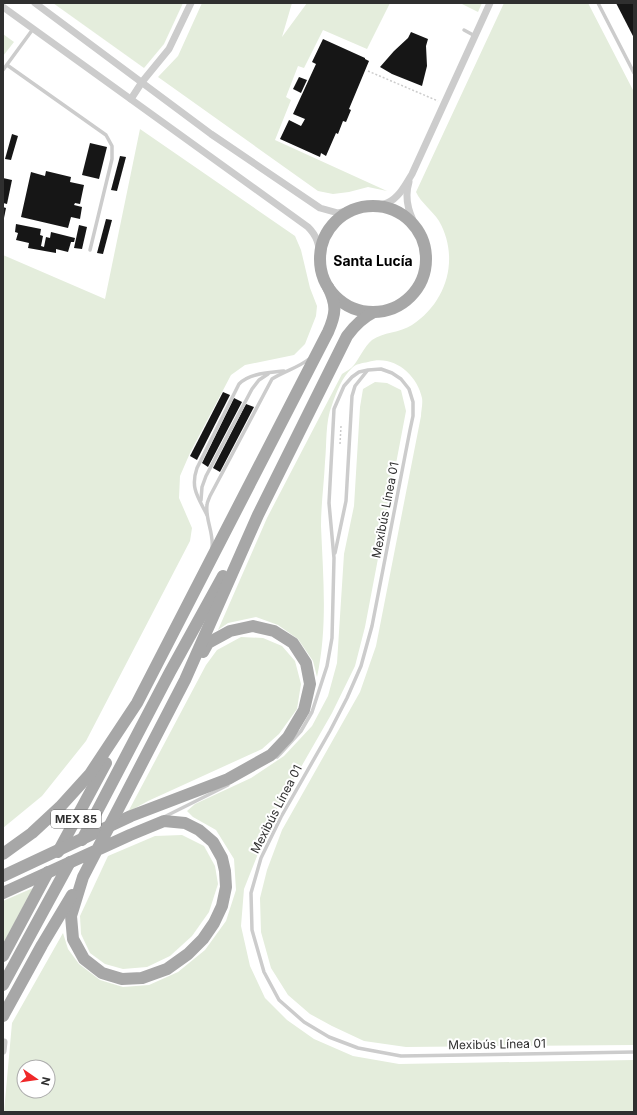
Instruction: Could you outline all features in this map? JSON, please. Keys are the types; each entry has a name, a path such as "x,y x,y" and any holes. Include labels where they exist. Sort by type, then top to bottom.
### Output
{"main road":[{"path":"3,854 32,833 60,807 90,774 137,703 333,320 335,312 333,298 322,272 320,257 323,241 331,227 342,216 356,209 372,206 387,208 402,216 409,221 420,235 425,252 422,278 418,286 410,296 399,305 374,312 360,320 347,336 258,515 170,672 3,985"},
{"path":"328,287 339,300 347,305 365,311 374,312"},
{"path":"186,680 258,515"},
{"path":"3,876 132,816 228,779 271,754 288,737 304,710 310,684 306,663 293,643 274,631 253,626 230,631 208,643 186,680 83,877 3,1016"},
{"name":"MEX 85","path":"3,956 137,703"},
{"path":"3,893 164,821 185,823 199,830 213,842 222,858 226,871 226,886 222,906 214,924 203,939 188,954 167,969 142,978 122,979 102,972 84,959 73,939 70,916 83,877"}],"street":[{"path":"35,3 211,134 320,208 338,213 356,209"},
{"path":"131,99 142,82 169,49 191,3"},
{"path":"420,235 412,219 407,203 406,194 412,174 490,3"},
{"path":"3,7 308,227 318,242 320,257"},
{"path":"372,206 388,203 396,197 412,174"},
{"path":"3,1051 4,1042"}],"lane":[{"path":"598,3 634,73"},
{"path":"3,70 33,29"},
{"path":"464,30 475,36"},
{"path":"6,65 106,135 112,146 112,159 90,250"},
{"path":"207,516 207,505 210,496 272,379 280,373 301,365 312,356 322,344"},
{"name":"Mexibús Línea 01","path":"268,762 280,754 301,731 312,712 327,666 332,638 334,558 329,503 334,409 344,386 352,377 359,372 381,369 392,373 401,379 409,390 413,416 372,626 361,666 333,724 281,817 261,858 251,893 252,930 264,972 279,1000 304,1022 329,1037 358,1048 401,1056 634,1052"},
{"path":"204,573 211,554 213,543 207,516 194,489 194,477 197,468 239,384 244,379 252,376 291,370"},
{"name":"Mexibús Línea 01","path":"334,558 346,501 352,396 354,386 368,370"},
{"path":"200,502 202,487 206,476 252,389 259,380 271,373"},
{"name":"Mexibús Línea 01","path":"288,737 308,712 321,687"},
{"path":"130,835 229,784"}],"path":[{"path":"368,71 443,104"},
{"path":"340,444 341,426"}],"green space":[{"path":"53,3 183,3 164,44 144,68"},
{"path":"202,3 292,3 282,37 307,3 390,3 367,49 323,30 304,68 298,66 286,97 291,100 275,140 387,191 368,187 333,194 318,191 158,77 178,56"},
{"path":"460,3 482,3 478,12"},
{"path":"504,3 588,3 634,92 634,1045 406,1047 364,1041 310,1014 288,995 271,968 261,932 260,898 267,870 282,830 360,692 376,646 421,416 422,398 419,389 415,381 402,368 386,361 377,360 362,363 353,367 342,380 335,395 328,419 321,518 324,620 323,639 317,677 313,661 298,639 278,625 256,617 228,623 218,630 267,518 342,374 353,366 372,340 381,335 402,330 412,325 434,304 441,292 449,264 449,250 439,221 416,192"},
{"path":"3,34 14,42 3,56"},
{"path":"140,129 295,236 301,250 310,288 317,306 316,316 305,344 294,355 245,365 231,375 190,453 180,476 179,498 192,528 190,541 86,741 42,796 3,828 3,255 105,299"},
{"path":"375,382 387,383 401,390 406,411 365,627 355,666 332,713 273,816 244,889 241,926 250,966 265,998 287,1020 314,1039 353,1056 399,1064 634,1060 634,1112 4,1112 12,1023 63,933 68,949 79,964 100,980 123,987 149,985 178,972 205,950 226,921 236,890 234,859 216,830 193,817 187,811 195,804 251,778 284,756 312,726 328,696 337,663 344,554 354,506 360,407 363,389"},
{"path":"241,637 263,638 282,646 295,661 301,684 297,709 279,734 262,749 148,801 128,812 206,665 217,650"},
{"path":"182,835 204,846 215,866 218,884 209,912 192,936 170,956 147,967 123,969 105,964 90,953 81,934 80,916 108,856 155,836"},
{"path":"33,888 3,944 3,901"}],"building":[{"path":"616,3 634,3 634,38"},
{"path":"411,32 428,39 426,46 427,66 422,86 392,74 380,67 408,38"},
{"path":"323,39 369,61 349,109 351,110 346,122 343,121 326,156 321,153 320,157 280,139 289,120 301,126 305,119 293,114 316,64 312,62"},
{"path":"299,77 307,80 301,93 293,89"},
{"path":"12,134 18,136 11,160 5,159"},
{"path":"90,143 107,147 99,179 82,175"},
{"path":"120,156 126,157 117,191 111,190"},
{"path":"46,171 71,177 70,182 84,185 80,204 75,203 74,205 82,207 80,219 71,217 68,228 21,217 31,172 45,176"},
{"path":"3,178 12,180 7,204 3,203"},
{"path":"3,207 6,208 4,218 3,218"},
{"path":"106,219 112,220 103,254 97,253"},
{"path":"16,224 41,229 40,235 43,236 41,246 44,247 46,237 50,238 51,232 75,238 74,242 71,242 68,252 56,249 56,253 28,248 29,243 16,240 18,233 15,232"},
{"path":"79,225 87,227 82,249 74,248"},
{"path":"223,392 230,395 197,460 190,456"},
{"path":"234,398 242,402 208,467 202,463"},
{"path":"246,404 254,407 220,472 213,468"}],"district":[{"name":"Santa Lucía","path":"373,260"}]}
